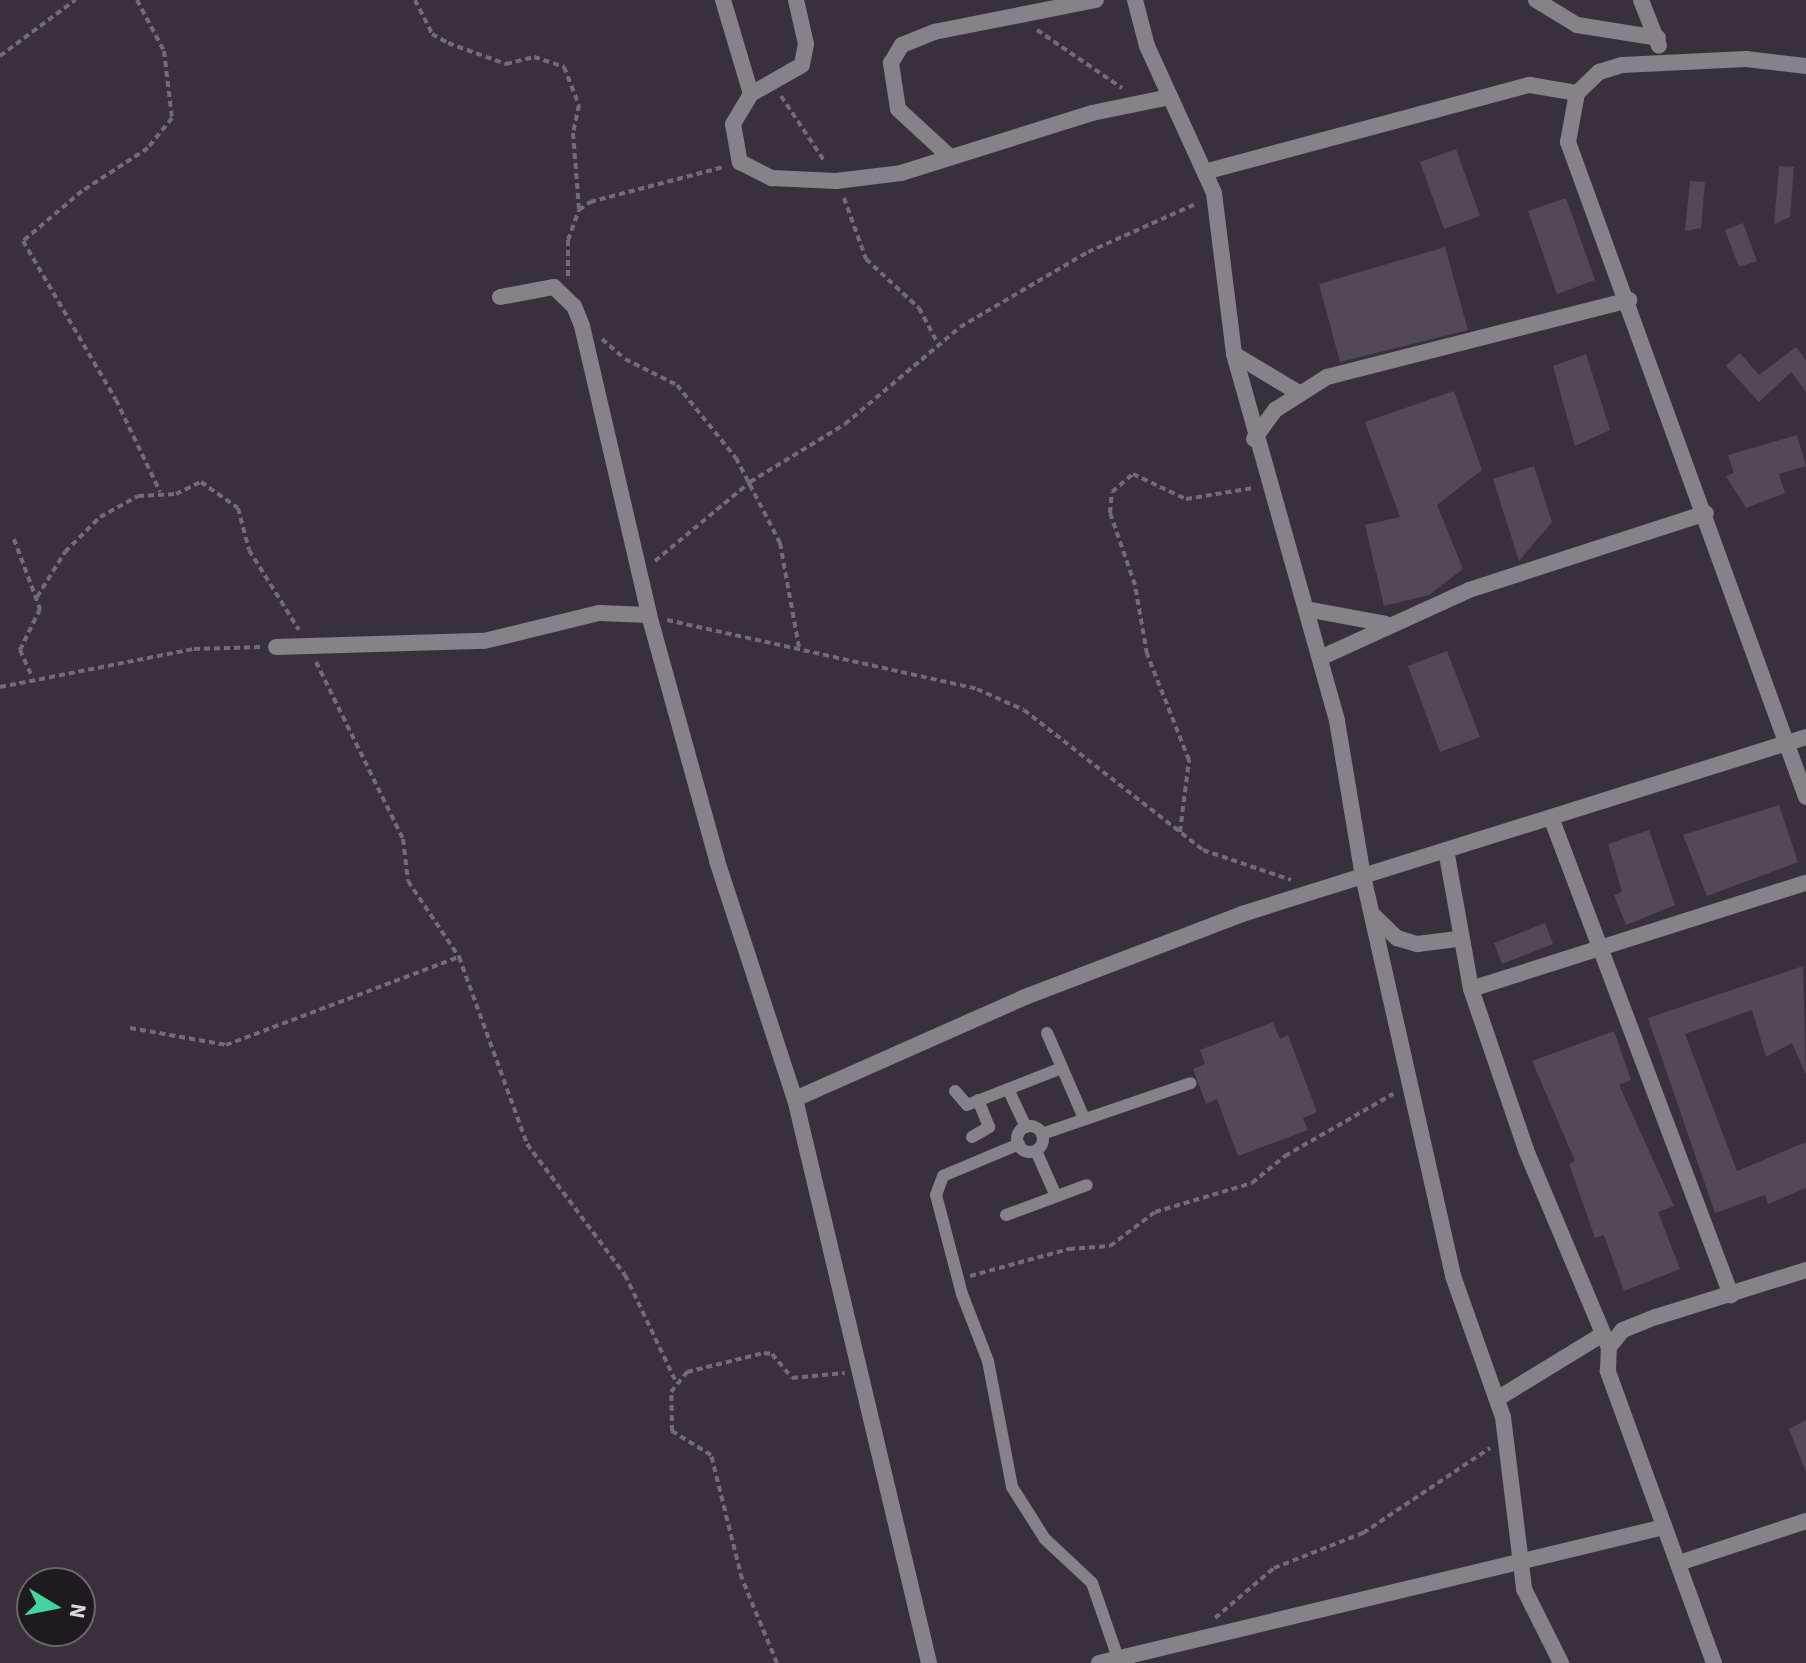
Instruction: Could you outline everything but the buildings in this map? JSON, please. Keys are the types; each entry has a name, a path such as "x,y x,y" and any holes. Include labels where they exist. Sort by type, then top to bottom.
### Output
{"street":[{"path":"723,0 751,94"},
{"path":"796,0 806,44 802,65 774,86 751,94 733,124 740,162 772,178 836,181 901,173 1170,97"},
{"path":"950,157 898,109 891,63 902,45 934,32 1096,0"},
{"path":"1135,0 1170,97 1208,171 1214,193 1234,354 1254,439 1320,658 1363,876 1453,1276 1497,1399 1524,1589 1561,1663"},
{"path":"1536,0 1577,25 1658,38"},
{"path":"1641,0 1658,38 1661,59"},
{"path":"1806,66 1661,59 1599,72 1577,93 1568,142 1629,300 1806,797"},
{"path":"1208,171 1530,85 1577,93"},
{"path":"500,297 554,287 574,306 582,326 649,615 721,876 795,1099 929,1663"},
{"path":"1254,439 1297,392 1327,377 1629,300"},
{"path":"1234,354 1297,392"},
{"path":"1320,658 1386,624 1706,513"},
{"path":"1306,609 1386,624"},
{"path":"276,647 484,641 599,613 649,615"},
{"path":"795,1099 1153,946 1363,876 1552,820 1806,737"},
{"path":"1552,820 1731,1295"},
{"path":"1446,850 1458,939 1471,989 1526,1150 1606,1341 1608,1371 1714,1663"},
{"path":"1471,989 1806,883"},
{"path":"1374,916 1397,938 1417,944 1458,939"},
{"path":"1497,1399 1623,1330 1806,1270"},
{"path":"1679,1563 1805,1526"},
{"path":"1099,1663 1664,1527"}],"lane":[{"path":"1047,1033 1084,1118"},
{"path":"955,1091 964,1105 1062,1068"},
{"path":"1008,1089 1026,1127 1042,1134 1191,1083"},
{"path":"972,1137 989,1127 978,1100"},
{"path":"1019,1144 1026,1127"},
{"path":"1042,1134 1036,1151 1056,1196"},
{"path":"1036,1151 1019,1144 957,1169 937,1185 957,1280 990,1370 1012,1487 1045,1539 1092,1583 1118,1658"},
{"path":"1006,1215 1087,1185"}],"path":[{"path":"0,56 75,0"},
{"path":"137,0 172,80 172,118 164,134 23,241 116,400 161,493"},
{"path":"141,8 143,0"},
{"path":"415,0 432,34 448,43 506,64 534,57 564,67 579,105 573,133 579,210 567,267 574,306"},
{"path":"1017,15 1144,102"},
{"path":"774,86 836,181 866,259 919,308 938,343"},
{"path":"579,210 604,196 740,162"},
{"path":"641,573 750,482 845,424 938,343 1088,252 1181,214 1214,193"},
{"path":"582,326 625,359 677,385 750,482 786,565 799,648"},
{"path":"1180,832 1189,760 1147,654 1135,585 1110,513 1112,492 1133,474 1186,499 1268,485"},
{"path":"37,597 77,538 100,517 138,496 210,483 238,508 249,550 311,647 403,839 408,881 459,957 527,1144 625,1275 675,1380 668,1426 711,1455 742,1579 777,1663"},
{"path":"14,539 37,597 39,617 20,650 32,677"},
{"path":"649,615 924,673 1024,710 1218,859 1317,892"},
{"path":"0,687 32,677 194,649 276,647"},
{"path":"130,1028 226,1045 459,957"},
{"path":"957,1280 1123,1241 1155,1212 1252,1183 1298,1147 1409,1085"},
{"path":"675,1380 764,1353 772,1354 792,1378 859,1376"},
{"path":"1207,1638 1224,1605 1274,1568 1376,1525 1492,1445"}]}
